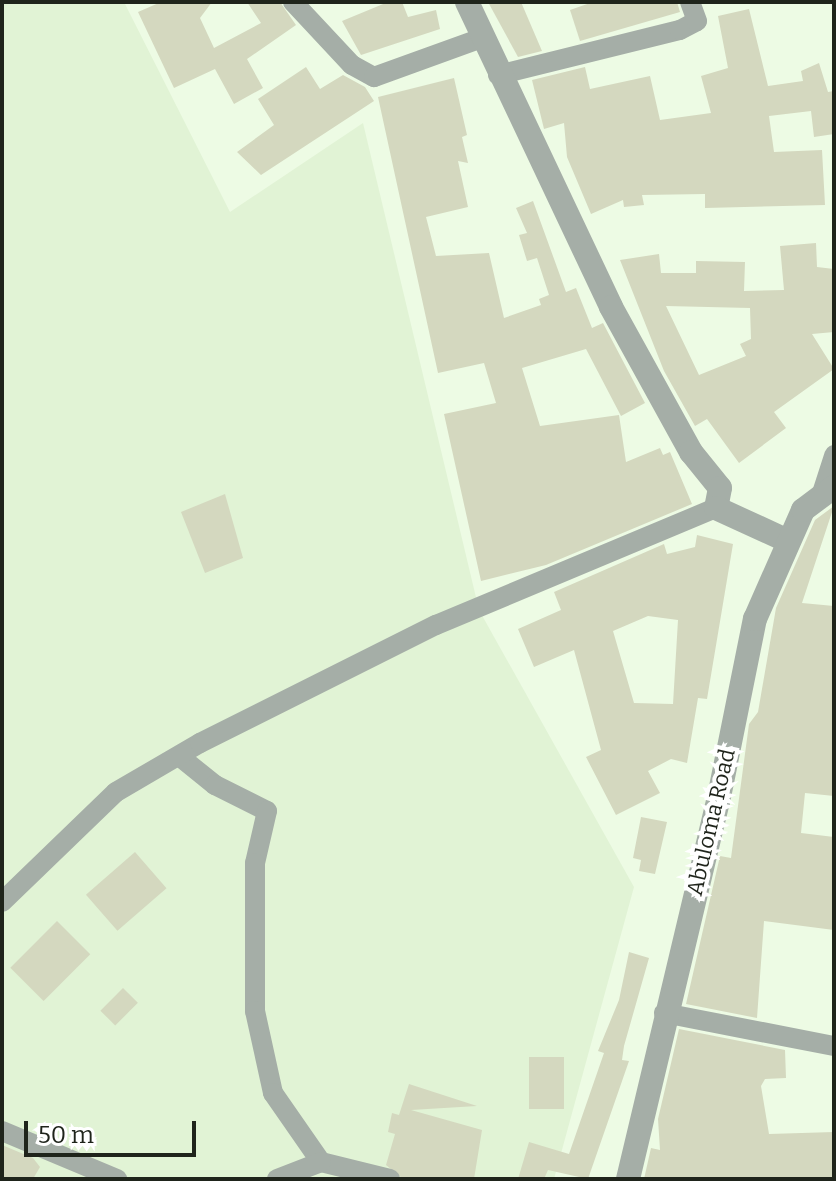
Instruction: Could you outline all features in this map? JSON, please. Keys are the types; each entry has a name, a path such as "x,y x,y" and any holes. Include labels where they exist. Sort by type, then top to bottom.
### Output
{"street":[{"path":"293,2 352,65 374,77 482,38"},
{"path":"467,2 498,75 611,307 691,452 720,488 716,508"},
{"path":"498,75 680,30 697,21 690,2"},
{"path":"828,490 834,455"},
{"name":"Abuloma Road","path":"628,1179 664,1013 718,802 755,619 786,540 828,490"},
{"path":"2,902 116,792 179,756 436,625 716,508 786,540"},
{"path":"179,756 215,785 267,811 255,863 255,1011 273,1093 321,1162"},
{"path":"664,1013 834,1046"},
{"path":"2,1131 117,1179"},
{"path":"277,1179 321,1162 390,1179"}],"shaded area":[{"path":"2,2 124,2 230,212 363,123 479,610 634,887 554,1179 2,1179"}],"building":[{"path":"161,2 212,2 200,18 214,48 261,23 247,2 280,2 296,25 247,59 263,88 234,104 215,69 174,88 138,12"},
{"path":"388,2 402,2 408,17 436,10 440,29 361,55 342,21"},
{"path":"488,2 521,2 542,51 518,57"},
{"path":"593,2 677,2 680,12 580,41 570,10"},
{"path":"749,9 768,86 803,81 801,71 819,63 828,92 834,91 834,134 814,137 811,111 769,116 774,152 822,150 825,205 705,208 705,194 642,195 644,205 624,207 623,200 591,214 567,157 564,123 544,129 532,80 585,67 590,89 650,76 660,120 711,113 701,76 728,68 718,16"},
{"path":"306,67 320,89 343,75 365,87 374,101 261,175 237,152 274,125 258,99"},
{"path":"454,78 467,135 462,137 468,163 458,161 468,207 426,217 436,256 489,253 504,318 541,305 539,299 549,295 537,258 527,261 519,235 527,233 516,208 533,201 566,292 576,288 592,328 603,323 645,403 621,416 586,349 522,368 540,426 619,415 626,462 660,448 663,455 670,452 692,504 546,565 481,581 444,414 496,403 484,363 438,373 378,97"},
{"path":"816,243 817,267 834,269 834,332 812,334 834,369 774,412 786,428 739,463 707,419 695,426 664,371 620,260 659,254 661,273 696,273 696,261 745,262 744,291 784,290 780,246","holes":["666,306 750,308 751,339 740,344 746,356 699,375"]},
{"path":"225,494 243,558 205,573 181,512"},
{"path":"834,506 802,603 834,606 834,796 805,793 801,833 834,837 834,930 764,921 757,1018 686,1004 720,856 731,858 749,724 758,712 776,608 815,520"},
{"path":"697,535 733,544 707,699 698,698 687,763 671,759 648,771 660,793 616,815 586,757 601,750 574,650 534,667 518,629 561,610 554,592 664,544 667,554 695,547","holes":["648,616 678,620 673,704 634,703 613,631"]},
{"path":"641,817 667,822 655,874 639,871 641,860 633,858"},
{"path":"135,852 166,888 117,931 86,895"},
{"path":"57,921 90,954 44,1001 10,968"},
{"path":"629,952 649,958 624,1046 622,1060 629,1061 588,1179 548,1170 544,1179 518,1179 529,1142 569,1154 604,1053 598,1051 619,1000"},
{"path":"123,988 138,1003 115,1025 100,1011"},
{"path":"679,1029 785,1050 786,1078 765,1079 761,1086 769,1134 834,1132 834,1179 644,1179 651,1148 660,1150 658,1119"},
{"path":"529,1057 564,1057 564,1109 529,1109"},
{"path":"409,1084 477,1106 411,1110 482,1130 474,1179 403,1179 386,1165 395,1134 388,1132 392,1113 399,1115"},
{"path":"2,1145 33,1158 40,1167 33,1179 2,1179"}]}
